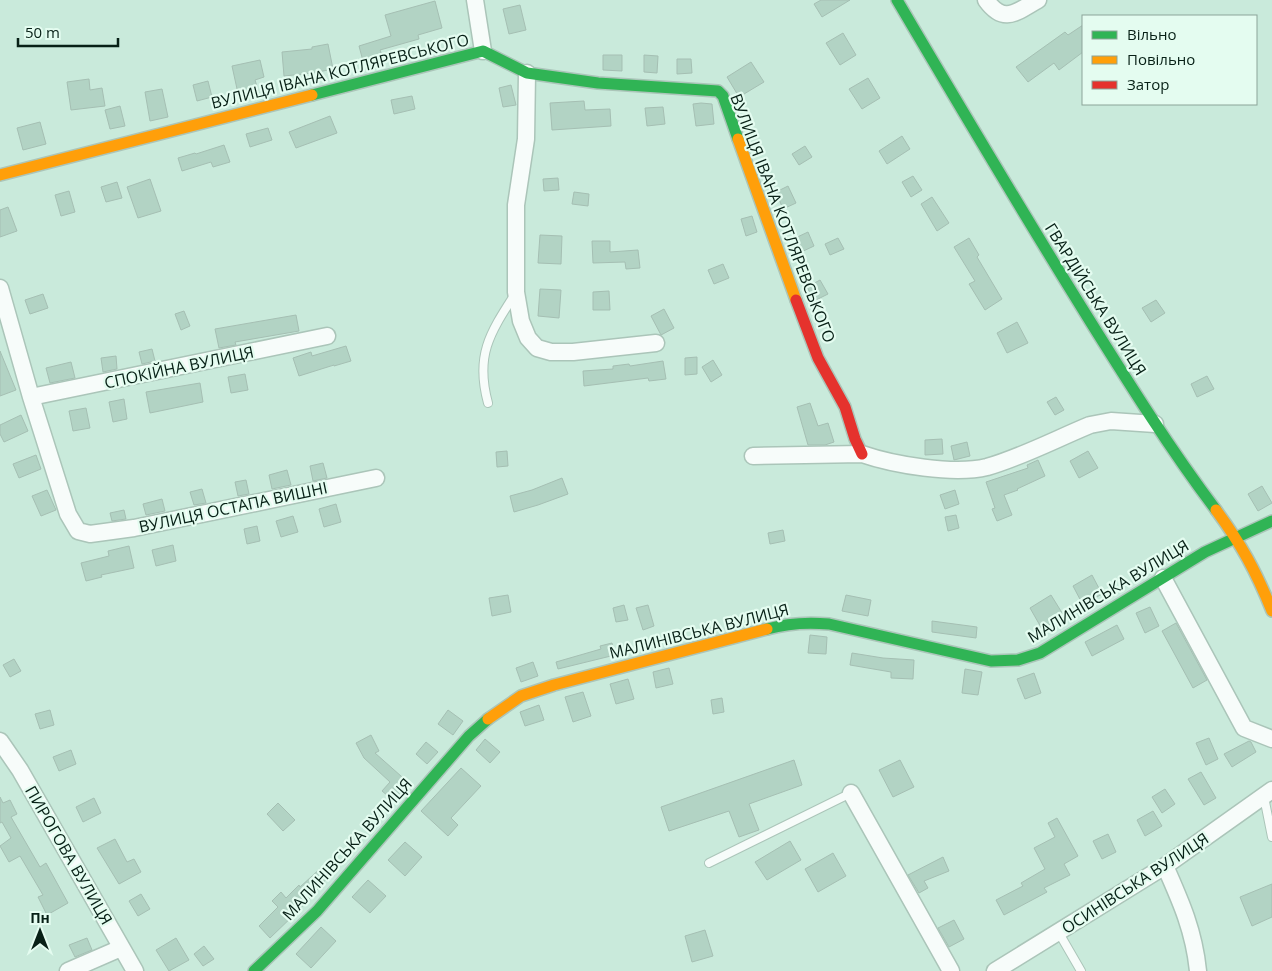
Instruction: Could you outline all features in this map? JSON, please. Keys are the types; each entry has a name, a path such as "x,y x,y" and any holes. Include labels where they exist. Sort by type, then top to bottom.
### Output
{"street":[{"path":"475,0 483,51"},
{"name":"ГВАРДІЙСЬКА ВУЛИЦЯ","path":"897,0 1024,216 1183,466 1237,538 1258,578 1272,611"},
{"path":"990,6 1000,14 1009,15 1038,0"},
{"name":"ВУЛИЦЯ ІВАНА КОТЛЯРЕВСЬКОГО","path":"0,175 483,51 527,73 598,83 718,91 723,96 805,327 820,363 839,394 848,414 858,449 862,454"},
{"path":"527,73 526,139 516,205 516,292 520,321 528,338 537,348 551,352 573,352 656,343"},
{"path":"0,288 31,397"},
{"name":"СПОКІЙНА ВУЛИЦЯ","path":"31,397 326,336"},
{"name":"ВУЛИЦЯ ОСТАПА ВИШНІ","path":"31,397 68,514 78,530 90,534 134,528 376,478"},
{"path":"753,456 862,454 878,460 941,469 964,470 1006,461 1090,424 1100,422 1156,424"},
{"name":"МАЛИНІВСЬКА ВУЛИЦЯ","path":"254,971 317,911 469,736 495,713 521,696 554,685 785,624 807,622 829,624 992,661 1018,660 1040,653 1205,552 1272,521"},
{"path":"1163,578 1244,728 1272,739"},
{"name":"ПИРОГОВА ВУЛИЦЯ","path":"0,741 20,770 135,971"},
{"path":"1268,793 1272,780"},
{"path":"851,793 952,971"},
{"name":"ОСИНІВСЬКА ВУЛИЦЯ","path":"995,971 1165,866 1268,793"},
{"path":"1165,866 1189,923 1196,951 1198,971"},
{"path":"68,971 121,948"}],"lane":[{"path":"488,403 483,384 483,363 492,331 516,292"},
{"path":"709,863 851,793"},
{"path":"1268,793 1272,837"},
{"path":"1059,933 1081,971"}],"building":[{"path":"821,0 850,0 822,17 814,4"},
{"path":"435,1 442,28 418,35 419,39 380,50 382,55 363,61 359,46 391,36 385,15"},
{"path":"520,5 526,30 509,34 503,9"},
{"path":"1082,26 1082,53 1059,70 1054,63 1028,82 1016,67 1065,32 1068,35"},
{"path":"843,33 856,55 840,65 826,43"},
{"path":"328,44 333,69 284,76 282,52 312,49 312,47"},
{"path":"603,55 622,55 622,71 603,70"},
{"path":"644,55 658,56 657,73 644,72"},
{"path":"677,59 691,59 692,73 677,74"},
{"path":"260,60 264,77 255,80 259,93 239,98 232,66"},
{"path":"751,62 764,82 739,97 727,77"},
{"path":"868,78 880,98 862,109 849,89"},
{"path":"89,79 90,90 102,88 105,106 71,110 67,82"},
{"path":"208,81 212,97 197,101 193,85"},
{"path":"511,85 516,105 503,107 499,88"},
{"path":"162,89 168,117 150,121 145,92"},
{"path":"412,96 415,109 394,114 391,100"},
{"path":"584,101 585,110 610,109 611,126 552,130 550,103"},
{"path":"693,104 712,104 714,124 696,126"},
{"path":"120,106 125,126 110,129 105,110"},
{"path":"663,107 665,124 647,126 645,108"},
{"path":"330,116 337,133 296,148 289,132"},
{"path":"40,122 46,144 23,150 17,128"},
{"path":"268,128 272,140 250,147 246,134"},
{"path":"902,136 910,149 887,164 879,151"},
{"path":"224,145 230,162 213,167 211,162 182,171 178,158"},
{"path":"805,146 812,157 799,165 792,154"},
{"path":"913,176 922,190 911,197 902,182"},
{"path":"558,178 559,190 544,191 543,179"},
{"path":"150,179 161,211 138,218 127,187"},
{"path":"117,182 122,198 106,202 101,187"},
{"path":"788,186 796,203 783,209 776,192"},
{"path":"69,191 75,212 61,216 55,195"},
{"path":"574,192 589,194 588,206 572,204"},
{"path":"932,197 949,223 937,231 921,204"},
{"path":"8,207 17,231 0,237 0,210"},
{"path":"752,216 757,232 746,236 741,219"},
{"path":"808,232 814,246 797,254 791,240"},
{"path":"540,235 562,236 561,264 538,263"},
{"path":"838,238 844,249 830,255 825,244"},
{"path":"969,238 979,255 977,257 1002,299 985,310 969,284 975,281 954,247"},
{"path":"592,241 610,241 610,252 638,250 640,268 626,269 625,262 593,263"},
{"path":"723,264 729,278 714,284 708,270"},
{"path":"820,280 828,294 814,301 807,287"},
{"path":"540,289 561,290 559,318 538,316"},
{"path":"609,291 610,310 593,310 593,292"},
{"path":"43,294 48,308 30,314 25,300"},
{"path":"1156,300 1165,313 1151,322 1142,308"},
{"path":"664,309 674,328 661,335 651,316"},
{"path":"184,311 190,326 181,330 175,314"},
{"path":"296,315 299,331 235,342 236,345 219,348 215,329"},
{"path":"1017,322 1028,343 1007,353 997,333"},
{"path":"346,346 351,361 299,376 293,358 311,352 312,356"},
{"path":"152,349 155,361 142,364 139,352"},
{"path":"0,351 16,390 0,396"},
{"path":"116,356 117,369 103,372 101,358"},
{"path":"697,357 697,374 685,375 685,358"},
{"path":"713,360 722,375 711,382 702,367"},
{"path":"663,361 666,379 649,381 648,378 584,386 583,371 613,369 613,366 629,364 630,366"},
{"path":"71,362 75,378 50,383 46,368"},
{"path":"245,374 248,390 231,393 228,377"},
{"path":"1207,376 1214,389 1197,397 1191,384"},
{"path":"200,383 203,402 150,413 146,392"},
{"path":"1056,397 1064,410 1055,415 1047,402"},
{"path":"124,399 127,419 113,422 109,402"},
{"path":"810,403 818,426 828,423 834,442 825,445 808,445 797,407"},
{"path":"86,408 90,428 73,431 69,411"},
{"path":"21,415 28,431 4,442 0,434 0,425"},
{"path":"942,439 943,454 925,455 925,440"},
{"path":"967,442 970,456 954,460 951,446"},
{"path":"507,451 508,466 497,467 496,452"},
{"path":"1088,451 1098,468 1079,478 1070,461"},
{"path":"36,455 41,469 19,478 13,464"},
{"path":"1038,460 1045,476 1004,495 1012,515 997,521 992,509 995,508 986,482 1028,468 1027,465"},
{"path":"323,463 327,478 313,481 310,466"},
{"path":"287,470 291,485 272,489 269,475"},
{"path":"562,478 568,494 514,512 510,496 532,490"},
{"path":"246,480 249,494 238,496 235,482"},
{"path":"1262,486 1272,503 1258,511 1248,494"},
{"path":"202,489 206,503 194,505 190,492"},
{"path":"47,490 56,510 41,516 32,496"},
{"path":"955,490 959,504 945,509 940,495"},
{"path":"162,499 165,511 146,515 143,504"},
{"path":"336,504 341,522 324,527 319,509"},
{"path":"124,510 126,519 112,521 110,513"},
{"path":"956,515 959,528 948,531 945,517"},
{"path":"293,516 298,532 281,537 276,521"},
{"path":"257,526 260,541 247,544 244,529"},
{"path":"783,530 785,541 770,544 768,533"},
{"path":"173,545 176,561 156,566 152,550"},
{"path":"129,546 134,568 101,575 102,577 86,581 81,563 109,556 108,551"},
{"path":"1092,575 1102,594 1083,605 1073,586"},
{"path":"508,595 511,612 492,616 489,598"},
{"path":"846,595 871,600 868,616 842,611"},
{"path":"1051,595 1064,616 1042,629 1030,608"},
{"path":"624,605 628,620 616,622 613,608"},
{"path":"648,605 654,626 643,630 636,608"},
{"path":"1150,607 1159,626 1145,633 1136,613"},
{"path":"932,621 977,627 976,638 932,632"},
{"path":"1176,623 1207,680 1193,688 1162,631"},
{"path":"1117,625 1124,639 1092,656 1085,642"},
{"path":"810,635 827,637 826,654 808,653"},
{"path":"612,643 615,655 558,669 556,662 601,649 600,646"},
{"path":"852,653 914,660 913,679 891,678 891,672 850,665"},
{"path":"14,659 21,671 10,677 3,665"},
{"path":"533,662 538,676 521,682 516,668"},
{"path":"669,668 673,684 656,688 653,672"},
{"path":"965,669 982,672 978,695 962,693"},
{"path":"1034,673 1041,693 1025,699 1017,679"},
{"path":"628,679 634,699 616,704 610,684"},
{"path":"583,692 591,716 573,722 565,697"},
{"path":"722,698 724,712 713,714 711,700"},
{"path":"539,705 544,720 525,726 520,712"},
{"path":"50,710 54,725 40,729 35,714"},
{"path":"448,710 463,721 453,735 438,724"},
{"path":"371,735 379,751 375,753 410,784 394,801 382,791 390,782 364,758 356,743"},
{"path":"1209,738 1218,759 1206,765 1196,743"},
{"path":"485,739 500,752 490,763 476,750"},
{"path":"1249,741 1256,752 1232,767 1224,754"},
{"path":"426,742 438,752 427,764 416,754"},
{"path":"71,750 76,764 59,771 53,757"},
{"path":"794,760 802,785 749,804 759,830 739,837 729,811 669,831 661,807"},
{"path":"900,760 914,787 893,797 879,770"},
{"path":"461,768 481,786 451,818 458,825 448,836 421,811"},
{"path":"1201,772 1216,798 1204,805 1188,779"},
{"path":"1165,789 1175,804 1162,813 1152,797"},
{"path":"0,797 3,803 10,800 17,814 11,817 40,867 46,863 68,903 47,915 38,897 43,895 20,856 9,862 0,846 11,838 2,822 0,823"},
{"path":"94,798 101,813 83,822 76,807"},
{"path":"278,803 295,820 283,831 267,814"},
{"path":"1153,811 1162,826 1145,836 1137,820"},
{"path":"1057,818 1078,856 1064,864 1070,875 1044,888 1047,892 1004,915 996,900 1023,886 1021,883 1045,869 1034,848 1055,837 1048,823"},
{"path":"1108,834 1116,852 1102,859 1093,841"},
{"path":"115,839 127,862 134,859 141,872 119,884 97,848"},
{"path":"790,841 801,860 767,880 755,862"},
{"path":"405,842 422,857 405,876 388,860"},
{"path":"833,853 846,876 818,892 805,869"},
{"path":"943,857 949,871 924,881 928,888 919,893 908,875"},
{"path":"323,866 331,874 298,911 270,938 259,926 278,907 272,901 281,892 286,898"},
{"path":"368,880 386,896 370,913 352,897"},
{"path":"1272,884 1272,917 1252,926 1240,897"},
{"path":"141,894 150,909 138,916 129,901"},
{"path":"954,920 964,939 949,947 938,928"},
{"path":"321,927 336,941 311,968 296,954"},
{"path":"705,930 713,956 692,962 685,936"},
{"path":"87,938 92,950 75,957 69,945"},
{"path":"176,938 189,960 169,971 156,950"},
{"path":"204,946 214,959 203,966 194,954"}],"traffic: fast":[{"path":"897,0 992,161 1135,393 1216,510"},
{"path":"312,95 483,51 527,73 598,83 718,91 723,96 738,139"},
{"path":"767,629 782,625 829,624 991,661 1018,660 1040,653 1205,552 1272,521"},
{"path":"254,971 317,911 469,736 488,719"}],"traffic: slow":[{"path":"0,175 312,95"},
{"path":"738,139 796,300"},
{"path":"1216,510 1247,558 1272,611"},
{"path":"488,719 521,696 554,685 767,629"}],"traffic: jam":[{"path":"796,300 818,358 845,407 862,454"}]}
